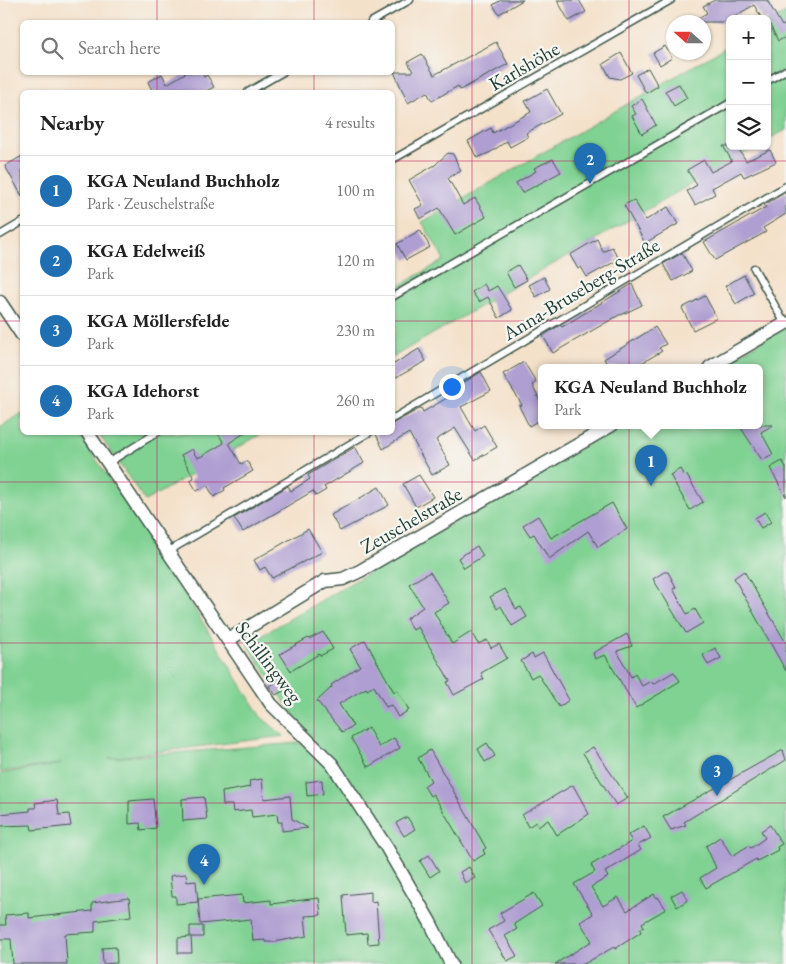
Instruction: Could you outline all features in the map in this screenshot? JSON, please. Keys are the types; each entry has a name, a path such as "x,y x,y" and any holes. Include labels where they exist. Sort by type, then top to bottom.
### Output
{"street":[{"path":"0,302 20,332"},
{"path":"715,364 786,324"},
{"name":"Zeuschelstraße","path":"228,640 326,581 343,579 360,571 605,429"},
{"name":"Schillingweg","path":"89,435 271,704 332,764 387,848 430,922 451,964"}],"lane":[{"path":"375,20 410,0"},
{"name":"Karlshöhe","path":"395,158 671,0"},
{"path":"771,79 786,70"},
{"path":"252,90 278,75"},
{"path":"395,295 727,105"},
{"name":"Anna-Bruseberg-Straße","path":"395,417 786,186"},
{"path":"0,235 20,223"},
{"path":"754,268 786,324"},
{"path":"108,463 153,435"},
{"path":"169,551 365,435"}],"green space":[{"path":"786,13 786,130 771,138 771,60 771,21"},
{"path":"726,47 726,150 750,150 395,356 395,288 444,260 422,222 704,60 711,60 711,56"},
{"path":"786,327 786,964 0,964 0,774 61,764 0,772 0,427 20,414 20,435 79,435 160,553 261,717 284,736 109,758 311,742 247,644 613,429 763,429 763,364 723,364"},
{"path":"99,435 260,435 145,501"}],"building":[{"path":"501,0 523,0 499,14 493,5"},
{"path":"557,0 579,0 586,12 569,21"},
{"path":"715,0 767,0 782,26 786,24 786,37 778,41 771,27 771,15 760,15 754,5 737,15 726,15 726,21 723,22 711,22 711,15 703,15 707,13 703,6"},
{"path":"496,42 508,64 460,90 458,86 432,101 427,92 408,103 395,72 413,72 408,62 422,54 434,75"},
{"path":"665,46 666,60 669,60 660,65 653,53"},
{"path":"621,53 632,73 620,79 610,77 603,64"},
{"path":"648,68 658,86 646,93 636,75"},
{"path":"162,75 167,84 182,75 203,75 204,77 207,75 214,87 208,90 152,90 148,82"},
{"path":"679,84 687,98 674,106 665,91"},
{"path":"547,89 561,114 526,133 528,137 510,147 507,141 491,152 477,158 468,141 491,128 493,133 531,112 525,101"},
{"path":"642,99 656,125 642,134 632,116 636,114 631,106"},
{"path":"723,146 726,146 726,150 739,150 746,161 770,150 776,162 744,177 741,172 712,188 715,194 695,205 687,191 697,185 687,170 704,160 711,172 732,161"},
{"path":"448,153 453,154 461,171 448,178 463,205 475,198 486,217 455,235 439,208 420,219 415,209 423,205 409,180 435,165"},
{"path":"20,157 20,192 5,166"},
{"path":"553,159 561,172 522,193 516,183 536,171 534,168"},
{"path":"786,192 786,214 763,228 766,232 715,260 704,242 766,207 764,205"},
{"path":"634,200 646,220 668,207 678,224 645,243 624,205"},
{"path":"420,230 430,247 406,260 397,244"},
{"path":"597,239 603,252 612,247 618,257 614,259 616,261 587,277 581,267 578,269 570,255"},
{"path":"682,253 692,271 673,281 663,264"},
{"path":"518,265 527,280 514,287 506,272"},
{"path":"744,275 754,293 736,304 725,286"},
{"path":"544,277 550,289 536,297 529,285"},
{"path":"484,284 488,291 497,286 512,310 499,318 488,297 479,302 472,292"},
{"path":"632,284 642,305 621,314 553,353 543,336 560,325 562,327"},
{"path":"705,296 717,318 693,330 682,308"},
{"path":"655,327 666,344 659,348 662,351 640,364 607,364 604,359"},
{"path":"419,349 426,361 395,378 395,363"},
{"path":"524,362 536,382 532,385 538,397 538,421 529,426 519,406 522,405 503,374"},
{"path":"481,372 491,391 461,407 475,431 484,425 497,447 475,460 455,428 436,440 450,465 432,475 409,433 383,449 376,435 395,435 395,422 421,408 423,412 462,389 460,385"},
{"path":"763,425 773,425 761,432 773,454 762,460 742,429 763,429"},
{"path":"219,435 241,435 229,443 241,464 247,461 253,471 224,488 225,490 214,497 207,485 197,491 190,480 194,478 181,455 192,449 197,458 224,443"},
{"path":"355,447 364,463 324,487 326,490 316,496 313,491 243,532 234,518 288,486 291,491 310,479 308,475"},
{"path":"782,461 786,467 786,497 770,468"},
{"path":"680,469 684,476 686,474 703,502 690,510 670,475"},
{"path":"419,475 433,497 416,507 403,484"},
{"path":"379,487 389,505 340,531 331,515"},
{"path":"612,503 627,529 598,547 588,531 549,559 534,534 530,536 523,525 538,516 551,538"},
{"path":"765,512 771,522 761,528 755,518"},
{"path":"308,529 322,552 272,578 265,567 260,570 254,560"},
{"path":"477,546 483,556 464,568 458,558"},
{"path":"744,571 786,643 786,671 734,578"},
{"path":"430,572 449,603 434,612 452,644 471,632 478,644 487,640 491,648 499,644 507,658 481,673 484,679 454,695 447,682 450,681 418,627 413,630 406,619 423,607 409,584"},
{"path":"664,572 668,572 676,587 673,589 687,614 695,609 703,623 686,633 653,579"},
{"path":"505,589 516,609 521,607 527,617 512,626 501,606 497,609 490,597"},
{"path":"323,632 333,649 320,656 319,654 291,671 280,654"},
{"path":"627,634 632,646 617,651 631,677 635,674 642,686 651,681 653,684 674,672 680,681 636,708 605,655 595,659 593,653"},
{"path":"365,640 394,692 397,690 409,710 398,717 391,705 386,707 374,686 367,690 366,688 339,704 353,726 342,732 317,701 332,687 331,685 360,666 350,649"},
{"path":"715,648 721,658 708,665 703,655"},
{"path":"543,653 569,700 559,707 538,674 531,678 521,661 532,654 534,658"},
{"path":"282,679 288,688 276,695 269,686"},
{"path":"368,728 379,747 394,738 400,748 368,767 351,738"},
{"path":"487,743 495,756 485,762 478,749"},
{"path":"593,747 628,798 616,805 583,753"},
{"path":"430,750 486,848 483,850 485,854 473,861 433,794 430,796 424,786 431,781 418,758"},
{"path":"783,750 786,760 684,822 686,825 671,830 663,817"},
{"path":"262,779 264,799 290,796 292,819 308,828 282,831 282,822 278,822 277,814 252,817 251,810 233,812 232,805 223,805 222,792 250,787 249,781"},
{"path":"322,780 323,794 307,796 306,782"},
{"path":"573,785 589,814 557,835 548,820 538,827 536,822 528,827 522,815"},
{"path":"204,797 207,819 183,821 182,799"},
{"path":"153,799 156,828 141,830 140,823 129,824 129,801"},
{"path":"57,800 59,815 69,814 71,826 32,830 31,825 0,826 0,814 30,811 30,808 36,808 35,803"},
{"path":"407,817 415,829 404,836 396,823"},
{"path":"770,825 782,844 777,847 778,850 757,861 756,859 706,888 700,878 716,868 706,846 720,837 732,856 748,846 751,848 765,838 761,831"},
{"path":"644,826 651,838 638,845 641,850 605,872 608,877 591,887 603,906 618,897 627,911 654,894 666,909 642,923 644,927 640,929 641,932 615,949 614,947 584,964 555,964 592,941 580,922 593,914 574,884 595,872 591,865 632,841 628,835"},
{"path":"429,855 439,871 430,877 420,861"},
{"path":"469,867 475,878 465,883 460,872"},
{"path":"186,874 187,882 196,881 198,902 176,904 176,896 172,896 170,876"},
{"path":"682,890 688,900 677,907 671,896"},
{"path":"371,892 371,902 376,901 379,943 368,944 367,933 346,935 343,895"},
{"path":"534,893 542,906 514,924 517,929 505,936 517,956 507,961 488,930 504,921 500,913"},
{"path":"242,895 243,903 271,900 271,904 319,898 321,915 305,916 307,936 273,942 265,942 265,940 253,941 251,919 200,924 198,899"},
{"path":"129,898 131,916 95,921 95,932 65,934 67,964 13,964 11,939 0,939 0,925 6,925 5,915 29,913 29,918 92,911 92,903"},
{"path":"190,926 203,926 203,937 191,937 192,953 178,953 178,938 190,937"},
{"path":"116,947 117,963 103,964 102,948"}],"place":[{"name":"KGA Edelweiß","path":"590,184"},
{"name":"KGA Neuland Buchholz","path":"651,486"},
{"name":"KGA Möllersfelde","path":"717,796"},
{"name":"KGA Idehorst","path":"204,885"}]}
